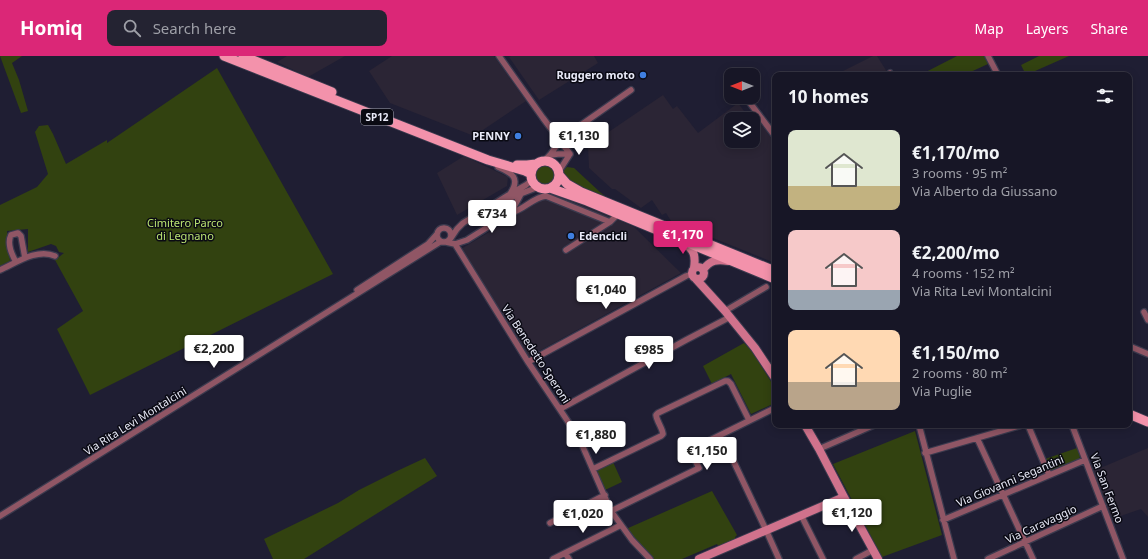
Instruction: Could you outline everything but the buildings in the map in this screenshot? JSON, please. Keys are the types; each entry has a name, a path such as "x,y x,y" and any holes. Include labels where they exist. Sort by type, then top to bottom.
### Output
{"main road":[{"name":"SP12","path":"224,56 488,160 525,171 534,180"},
{"name":"SP12","path":"242,56 493,157 518,165 527,165 543,160"},
{"path":"772,269 581,192 567,184 553,163 549,161 543,160 532,170 534,180 542,189 550,188 587,201 772,277"},
{"path":"550,188 556,184 559,174"},
{"path":"1132,415 1148,422"},
{"path":"1132,420 1148,427"}],"street":[{"path":"249,56 307,82"},
{"path":"500,56 570,154"},
{"path":"988,56 996,72"},
{"path":"543,160 568,134 631,90"},
{"path":"751,104 772,132"},
{"path":"543,160 558,154 570,154"},
{"path":"559,174 570,154"},
{"path":"475,155 510,172 515,181 514,189 510,194"},
{"name":"Via Rita Levi Montalcini","path":"0,516 440,242 447,241 463,223 534,180"},
{"name":"Via Rita Levi Montalcini","path":"491,206 520,196 534,180"},
{"path":"520,196 523,204 531,203"},
{"path":"510,213 520,196"},
{"path":"447,241 450,231 445,228 441,229 437,234 439,240 455,244 466,240 541,196 546,196 610,222"},
{"path":"566,250 610,222 618,214"},
{"name":"Via Rita Levi Montalcini","path":"445,228 463,223"},
{"path":"16,262 12,254 10,240 11,235 18,233 21,236 24,258"},
{"name":"Via Rita Levi Montalcini","path":"0,512 354,292 428,244 437,234"},
{"path":"679,240 690,247 694,255 697,273 708,292 755,348 772,374"},
{"name":"Via Benedetto Speroni","path":"455,244 528,362 579,438 611,511 632,540 650,559"},
{"path":"0,270 24,258 36,254 44,253 54,256"},
{"path":"528,362 679,280 697,273 714,260 736,263"},
{"path":"560,409 686,340 766,287"},
{"path":"1144,312 1148,320"},
{"path":"1132,347 1148,354"},
{"path":"593,469 661,436 663,431 656,415 658,413 725,381 731,384 749,420"},
{"path":"611,511 699,468 690,450 772,409"},
{"path":"807,428 878,559"},
{"path":"819,449 867,428"},
{"path":"919,428 954,559"},
{"path":"925,453 1012,428"},
{"path":"1029,428 1049,475"},
{"name":"Via San Fermo","path":"1073,428 1121,558"},
{"path":"977,438 1033,559"},
{"path":"732,458 779,559"},
{"name":"Via Giovanni Segantini","path":"943,520 1085,460"},
{"path":"550,523 604,496"},
{"path":"699,559 717,556 766,530 844,497"},
{"name":"Via Caravaggio","path":"988,559 1103,506"},
{"path":"801,515 823,559"},
{"path":"553,559 621,525"},
{"path":"856,559 873,550"},
{"path":"565,553 569,559"}],"shaded area":[{"path":"287,56 345,56 308,77 277,62"},
{"path":"392,56 494,56 526,101 474,136 390,103 369,71"},
{"path":"594,56 598,63 539,100 509,57"},
{"path":"873,56 877,56 887,72 841,72"},
{"path":"663,95 673,109 677,106 698,133 724,114 724,148 760,148 761,124 772,139 772,262 671,221 666,213 662,215 652,200 641,208 615,189 612,189 589,168 588,146"},
{"path":"737,104 739,104 745,112 726,112"},
{"path":"464,156 508,177 507,186 457,215 437,173"},
{"path":"552,194 605,213 634,227 681,273 530,356 526,355 461,249"},
{"path":"1148,448 1148,517 1141,509 1112,519 1093,471"}],"green space":[{"path":"0,56 22,56 12,63 19,80 28,111 21,113"},
{"path":"957,56 984,56 988,64 971,72 926,72"},
{"path":"1039,56 1069,56 1033,72 1024,72 1021,65"},
{"name":"Cimitero Parco di Legnano","path":"217,68 333,274 90,395 57,329 83,311 55,260 64,253 59,252 56,246 51,244 28,252 28,229 7,231 10,261 0,266 0,205 37,187 48,174 35,132 39,126 48,125 66,164 107,140 107,143"},
{"path":"545,165 552,168 555,175 552,182 545,185 538,182 535,175 538,168"},
{"path":"567,167 574,168 613,202 573,185 564,175 564,170"},
{"path":"744,343 751,350 772,383 772,404 751,414 731,374 712,384 703,366"},
{"path":"915,431 942,535 882,557 833,464"},
{"path":"1077,448 1080,457 1078,460 1052,471 1049,470 1045,459"},
{"path":"425,458 437,476 304,559 273,559 264,539"},
{"path":"613,462 622,482 605,490 597,471"},
{"path":"712,491 737,535 735,537 736,539 719,547 717,544 682,559 654,559 626,529"}],"place":[{"name":"Ruggero moto","path":"643,75"},
{"name":"PENNY","path":"518,136"},
{"name":"Edencicli","path":"571,236"}]}
